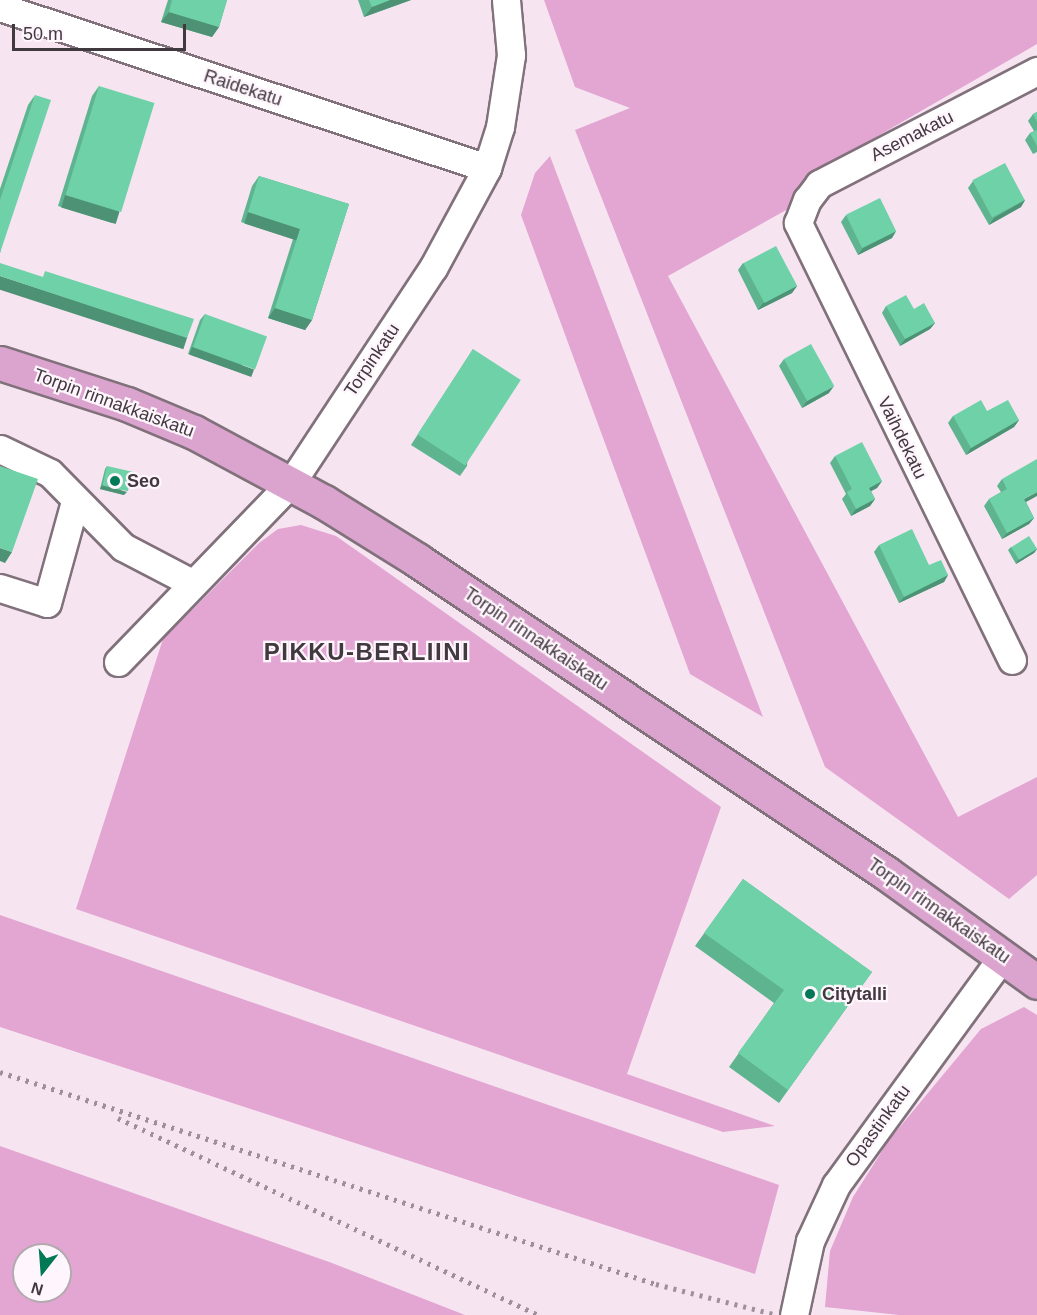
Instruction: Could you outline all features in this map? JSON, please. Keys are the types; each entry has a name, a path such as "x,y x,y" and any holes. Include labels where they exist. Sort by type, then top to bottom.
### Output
{"main road":[{"name":"Torpin rinnakkaiskatu","path":"0,363 127,404 194,432 291,483 417,560 1024,966"}],"street":[{"name":"Torpinkatu","path":"118,662 291,483 433,268 487,168 508,93 511,55 506,0"},
{"name":"Raidekatu","path":"0,7 487,168"},
{"name":"Asemakatu","path":"800,214 819,184 1037,71"},
{"name":"Vaihdekatu","path":"800,214 798,223 808,248 1012,660"},
{"path":"0,449 50,473 123,548 192,583"},
{"path":"0,588 47,603 75,501"},
{"name":"Opastinkatu","path":"794,1315 810,1241 836,1185 1024,966"}],"shaded area":[{"path":"544,0 1037,0 1037,44 812,174 797,204 668,276 958,817 1037,777 1037,875 1009,899 825,767 575,130 630,108 575,87"},
{"path":"550,156 763,717 690,674 521,215 535,173"},
{"path":"301,525 336,536 721,807 627,1074 775,1126 723,1132 76,909 163,639 259,543 278,529"},
{"path":"0,915 779,1185 755,1274 0,1027"},
{"path":"1024,1007 1037,1015 1037,1315 899,1315 825,1307 830,1251 853,1197 889,1140 981,1029"},
{"path":"0,1146 332,1263 465,1315 0,1315"}],"building":[{"path":"172,0 227,0 219,27 169,12"},
{"path":"369,0 390,0 372,7"},
{"path":"99,86 154,103 121,212 66,195"},
{"path":"35,95 51,100 0,253 0,200"},
{"path":"1037,130 1037,146 1030,133"},
{"path":"1005,163 1025,200 992,217 972,180"},
{"path":"259,176 349,204 312,320 275,308 300,229 248,212"},
{"path":"880,198 896,231 862,248 846,215"},
{"path":"776,246 797,286 764,303 743,263"},
{"path":"0,263 43,277 45,271 194,319 187,338 0,276"},
{"path":"906,295 914,309 924,303 935,323 905,339 886,306"},
{"path":"205,314 267,337 255,369 193,347"},
{"path":"811,344 834,386 807,401 784,359"},
{"path":"473,349 521,380 465,466 417,435"},
{"path":"981,400 987,411 1008,400 1019,420 971,448 953,416"},
{"path":"862,442 882,481 869,488 875,499 856,509 847,492 852,489 835,456"},
{"path":"1037,459 1037,492 1024,499 1034,518 1007,533 989,499 1007,489 1002,479"},
{"path":"0,466 38,479 12,552 0,548"},
{"path":"107,466 132,472 128,491 103,485"},
{"path":"912,529 929,565 941,560 948,575 904,597 879,545"},
{"path":"1029,536 1037,549 1019,560 1011,547"},
{"name":"Citytalli","path":"743,879 872,972 788,1090 738,1053 784,990 704,933"}],"railway":[{"path":"0,1072 656,1284 778,1315"},
{"path":"118,1118 539,1315"}],"place":[{"name":"Seo","path":"115,481"},
{"name":"Citytalli","path":"810,994"}],"district":[{"name":"PIKKU-BERLIINI","path":"367,652"}]}
